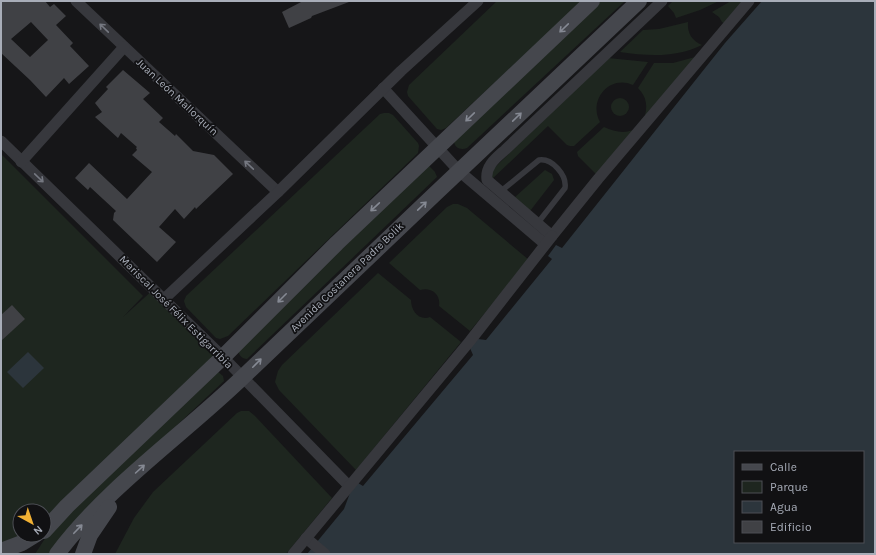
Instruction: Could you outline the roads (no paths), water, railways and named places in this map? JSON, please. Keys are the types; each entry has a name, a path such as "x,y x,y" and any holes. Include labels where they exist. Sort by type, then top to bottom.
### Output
{"main road":[{"path":"52,521 223,357 337,243 592,1"},
{"name":"Avenida Costanera Padre Bolik","path":"57,554 70,537 122,485 242,377 639,1"},
{"path":"83,554 90,535 122,485"},
{"path":"1,551 22,543"},
{"path":"27,554 35,543"}],"street":[{"name":"Juan León Mallorquín","path":"76,1 278,192"},
{"path":"164,299 278,192 383,88 478,1"},
{"path":"549,242 500,191 487,180 487,171 494,161 662,1"},
{"path":"293,554 351,488 598,179 749,1"},
{"path":"21,162 124,47"},
{"path":"383,88 459,171 492,199 534,228"},
{"name":"Mariscal José Félix Estigarribia","path":"1,141 223,357 351,488"},
{"path":"306,538 325,554"}],"lane":[{"path":"492,199 539,160 547,160 550,162 562,173 566,184 565,188 534,228"}],"water":[{"path":"762,1 875,1 875,554 307,554 344,509 350,493 358,483 363,486 473,355 470,348 478,339 486,340 552,259 548,256 556,245 562,248 725,43"},
{"path":"28,352 44,368 23,388 7,372"}]}
